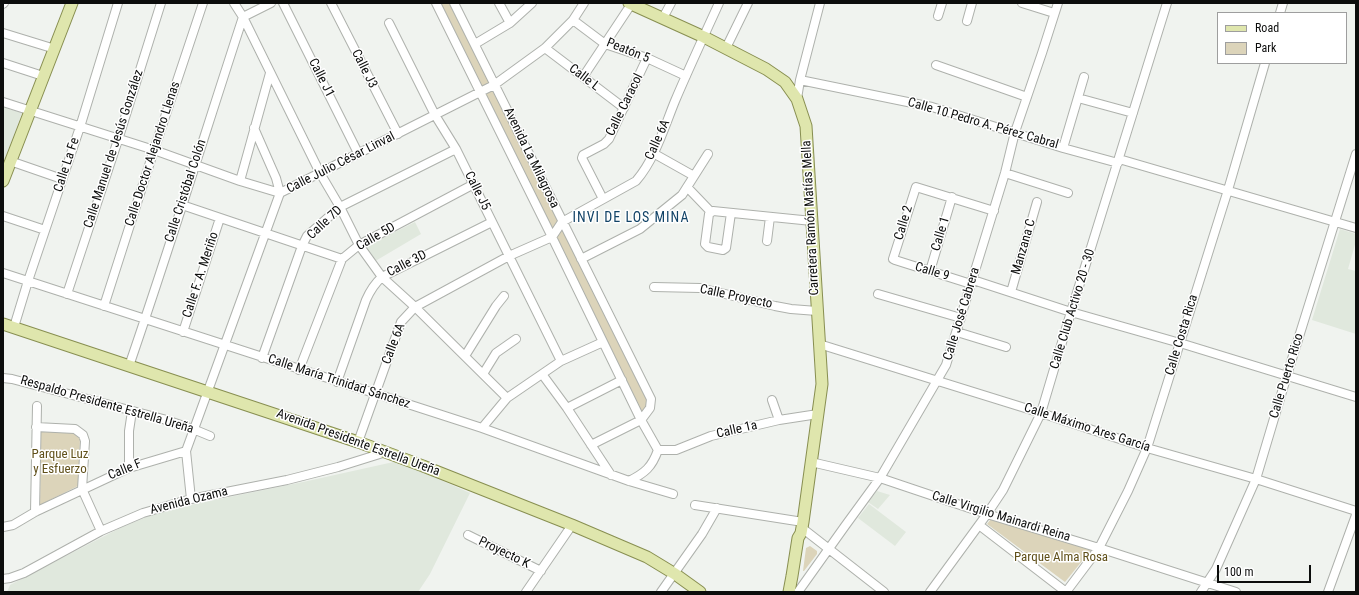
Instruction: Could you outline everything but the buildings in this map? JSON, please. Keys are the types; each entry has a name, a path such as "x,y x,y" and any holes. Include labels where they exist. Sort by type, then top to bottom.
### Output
{"main road":[{"path":"3,181 72,3"},
{"name":"Carretera Ramón Matías Mella","path":"631,3 726,48 766,69 785,82 797,99 806,126 822,384 802,528 798,538 789,592"},
{"name":"Avenida Presidente Estrella Ureña","path":"8,326 386,452 572,525 647,557 675,574 700,592"},
{"name":"Carretera Ramón Matías Mella","path":"798,592 803,550 802,528"}],"street":[{"name":"Calle La Fe","path":"8,326 28,281 80,127 118,3"},
{"name":"Calle Manuel de Jesús González","path":"67,294 161,3"},
{"name":"Calle Doctor Alejandro Llenas","path":"104,306 203,3"},
{"path":"234,3 243,17 320,173 340,207 359,245 382,277 415,307 507,398"},
{"path":"243,17 271,3"},
{"name":"Calle J1","path":"283,3 358,154"},
{"name":"Calle J3","path":"331,3 398,134"},
{"name":"Avenida La Milagrosa","path":"436,3 641,420 658,450"},
{"name":"Avenida La Milagrosa","path":"454,3 651,399 650,408 641,420"},
{"path":"499,3 510,23"},
{"name":"Calle Julio César Linval","path":"191,499 186,451 266,235 280,193 494,85 545,48 573,20 584,3"},
{"path":"583,77 631,3"},
{"path":"663,18 671,3"},
{"name":"Calle 6A","path":"358,442 401,322 415,307 510,256 552,237 562,222 636,181 642,174 653,153 719,3"},
{"path":"726,48 748,3"},
{"path":"797,99 800,80 820,3"},
{"path":"938,16 942,3"},
{"path":"967,20 972,3"},
{"path":"1022,3 1054,13"},
{"name":"Calle José Cabrera","path":"798,592 880,478 938,382 946,365 994,211 1015,132 1058,3"},
{"name":"Calle Club Activo 20 - 30","path":"930,592 1003,490 1042,413 1071,312 1167,3"},
{"path":"475,44 510,23 529,4"},
{"name":"Calle Cristóbal Colón","path":"129,366 243,17"},
{"name":"Peatón 5","path":"573,20 605,44 647,58 686,76"},
{"name":"Calle J5","path":"389,23 435,115 456,149 474,184 561,361"},
{"path":"3,33 55,49"},
{"name":"Calle L","path":"545,48 624,108"},
{"name":"Calle Caracol","path":"603,199 582,158 607,142 647,58"},
{"path":"3,63 43,76"},
{"name":"Calle Costa Rica","path":"1066,592 1100,548 1147,448 1228,190 1265,64"},
{"path":"936,65 1027,96"},
{"path":"240,181 270,73"},
{"path":"1063,148 1084,77"},
{"name":"Calle 10 Pedro A. Pérez Cabral","path":"800,80 932,107 1063,148 1119,161 1228,190 1356,228"},
{"path":"1078,98 1133,113"},
{"path":"3,102 118,140 154,150 240,181 280,193"},
{"path":"254,128 276,178 280,193"},
{"name":"Calle 7D","path":"262,358 302,246 307,236 340,207 456,149"},
{"path":"653,153 694,176"},
{"path":"581,259 640,229 682,195 708,154"},
{"name":"Calle Puerto Rico","path":"1201,592 1216,569 1256,479 1356,154"},
{"path":"10,161 62,179"},
{"path":"1005,173 1068,193"},
{"name":"Calle 5D","path":"299,370 342,260 359,245 474,184"},
{"path":"688,187 711,212 812,221"},
{"name":"Calle 2","path":"894,260 916,188 952,198"},
{"path":"952,198 994,211"},
{"name":"Calle 1","path":"930,272 952,198"},
{"name":"Manzana C","path":"1011,292 1037,202"},
{"path":"182,205 342,260"},
{"path":"711,212 709,214 705,244 708,247 723,250 726,248 731,213"},
{"path":"3,216 45,230"},
{"path":"767,241 770,217"},
{"name":"Calle F. A. Meriño","path":"183,332 220,218"},
{"name":"Calle 3D","path":"337,382 371,289 376,282 382,277 492,222"},
{"name":"Calle 9","path":"894,260 930,272 1011,292 1071,312 1356,396"},
{"name":"Calle María Trinidad Sánchez","path":"3,273 482,428 611,475 673,494"},
{"name":"Calle Proyecto","path":"654,287 700,288 780,307 817,311"},
{"path":"878,294 961,318"},
{"path":"465,356 496,306 504,296"},
{"path":"957,332 1006,347"},
{"path":"483,374 496,353 516,339"},
{"path":"482,428 507,398 561,361 603,342"},
{"name":"Calle Máximo Ares García","path":"819,344 1042,413 1147,448 1256,479 1356,511"},
{"path":"542,374 567,408 611,475"},
{"name":"Respaldo Presidente Estrella Ureña","path":"3,378 12,379 163,419 210,436"},
{"path":"567,408 622,380"},
{"path":"772,400 779,420"},
{"path":"35,512 37,406"},
{"path":"129,468 129,431 132,411"},
{"name":"Calle 1a","path":"658,450 676,450 711,436 779,420 818,414"},
{"path":"591,445 641,420"},
{"path":"36,427 75,429 84,435 85,441 82,489 102,532"},
{"path":"629,481 636,478 654,462 658,450"},
{"name":"Calle F","path":"3,527 13,525 35,512 129,468 186,451"},
{"name":"Avenida Ozama","path":"3,578 10,578 24,572 143,512 191,499 287,480 338,467 386,452"},
{"name":"Calle Virgilio Mainardi Reina","path":"811,462 880,478 987,514 1100,548 1207,584 1236,592"},
{"path":"695,505 717,508 802,528 884,592"},
{"path":"661,592 702,534 717,508"},
{"path":"1328,592 1356,515"},
{"path":"979,524 1066,592"},
{"path":"526,592 572,525"},
{"name":"Proyecto K","path":"468,535 541,571"}],"shaded area":[{"path":"3,107 22,113 3,164"},
{"path":"415,222 421,234 372,263 365,247"},
{"path":"1340,229 1356,234 1356,241 1348,269 1356,271 1356,334 1312,320"},
{"path":"398,461 470,493 430,574 418,592 7,592 10,585 122,527 149,516 190,505"},
{"path":"877,491 890,495 878,509 868,502"},
{"path":"869,504 906,532 895,546 858,518"}],"green space":[{"path":"439,3 449,3 648,400 647,408 641,412"},
{"name":"Parque Luz y Esfuerzo","path":"41,431 74,433 80,439 78,486 40,505"},
{"name":"Parque Alma Rosa","path":"991,519 1091,550 1065,582 987,524"},
{"path":"810,546 817,551 817,554 803,571 806,548"}],"district":[{"name":"INVI DE LOS MINA","path":"631,218"}]}
